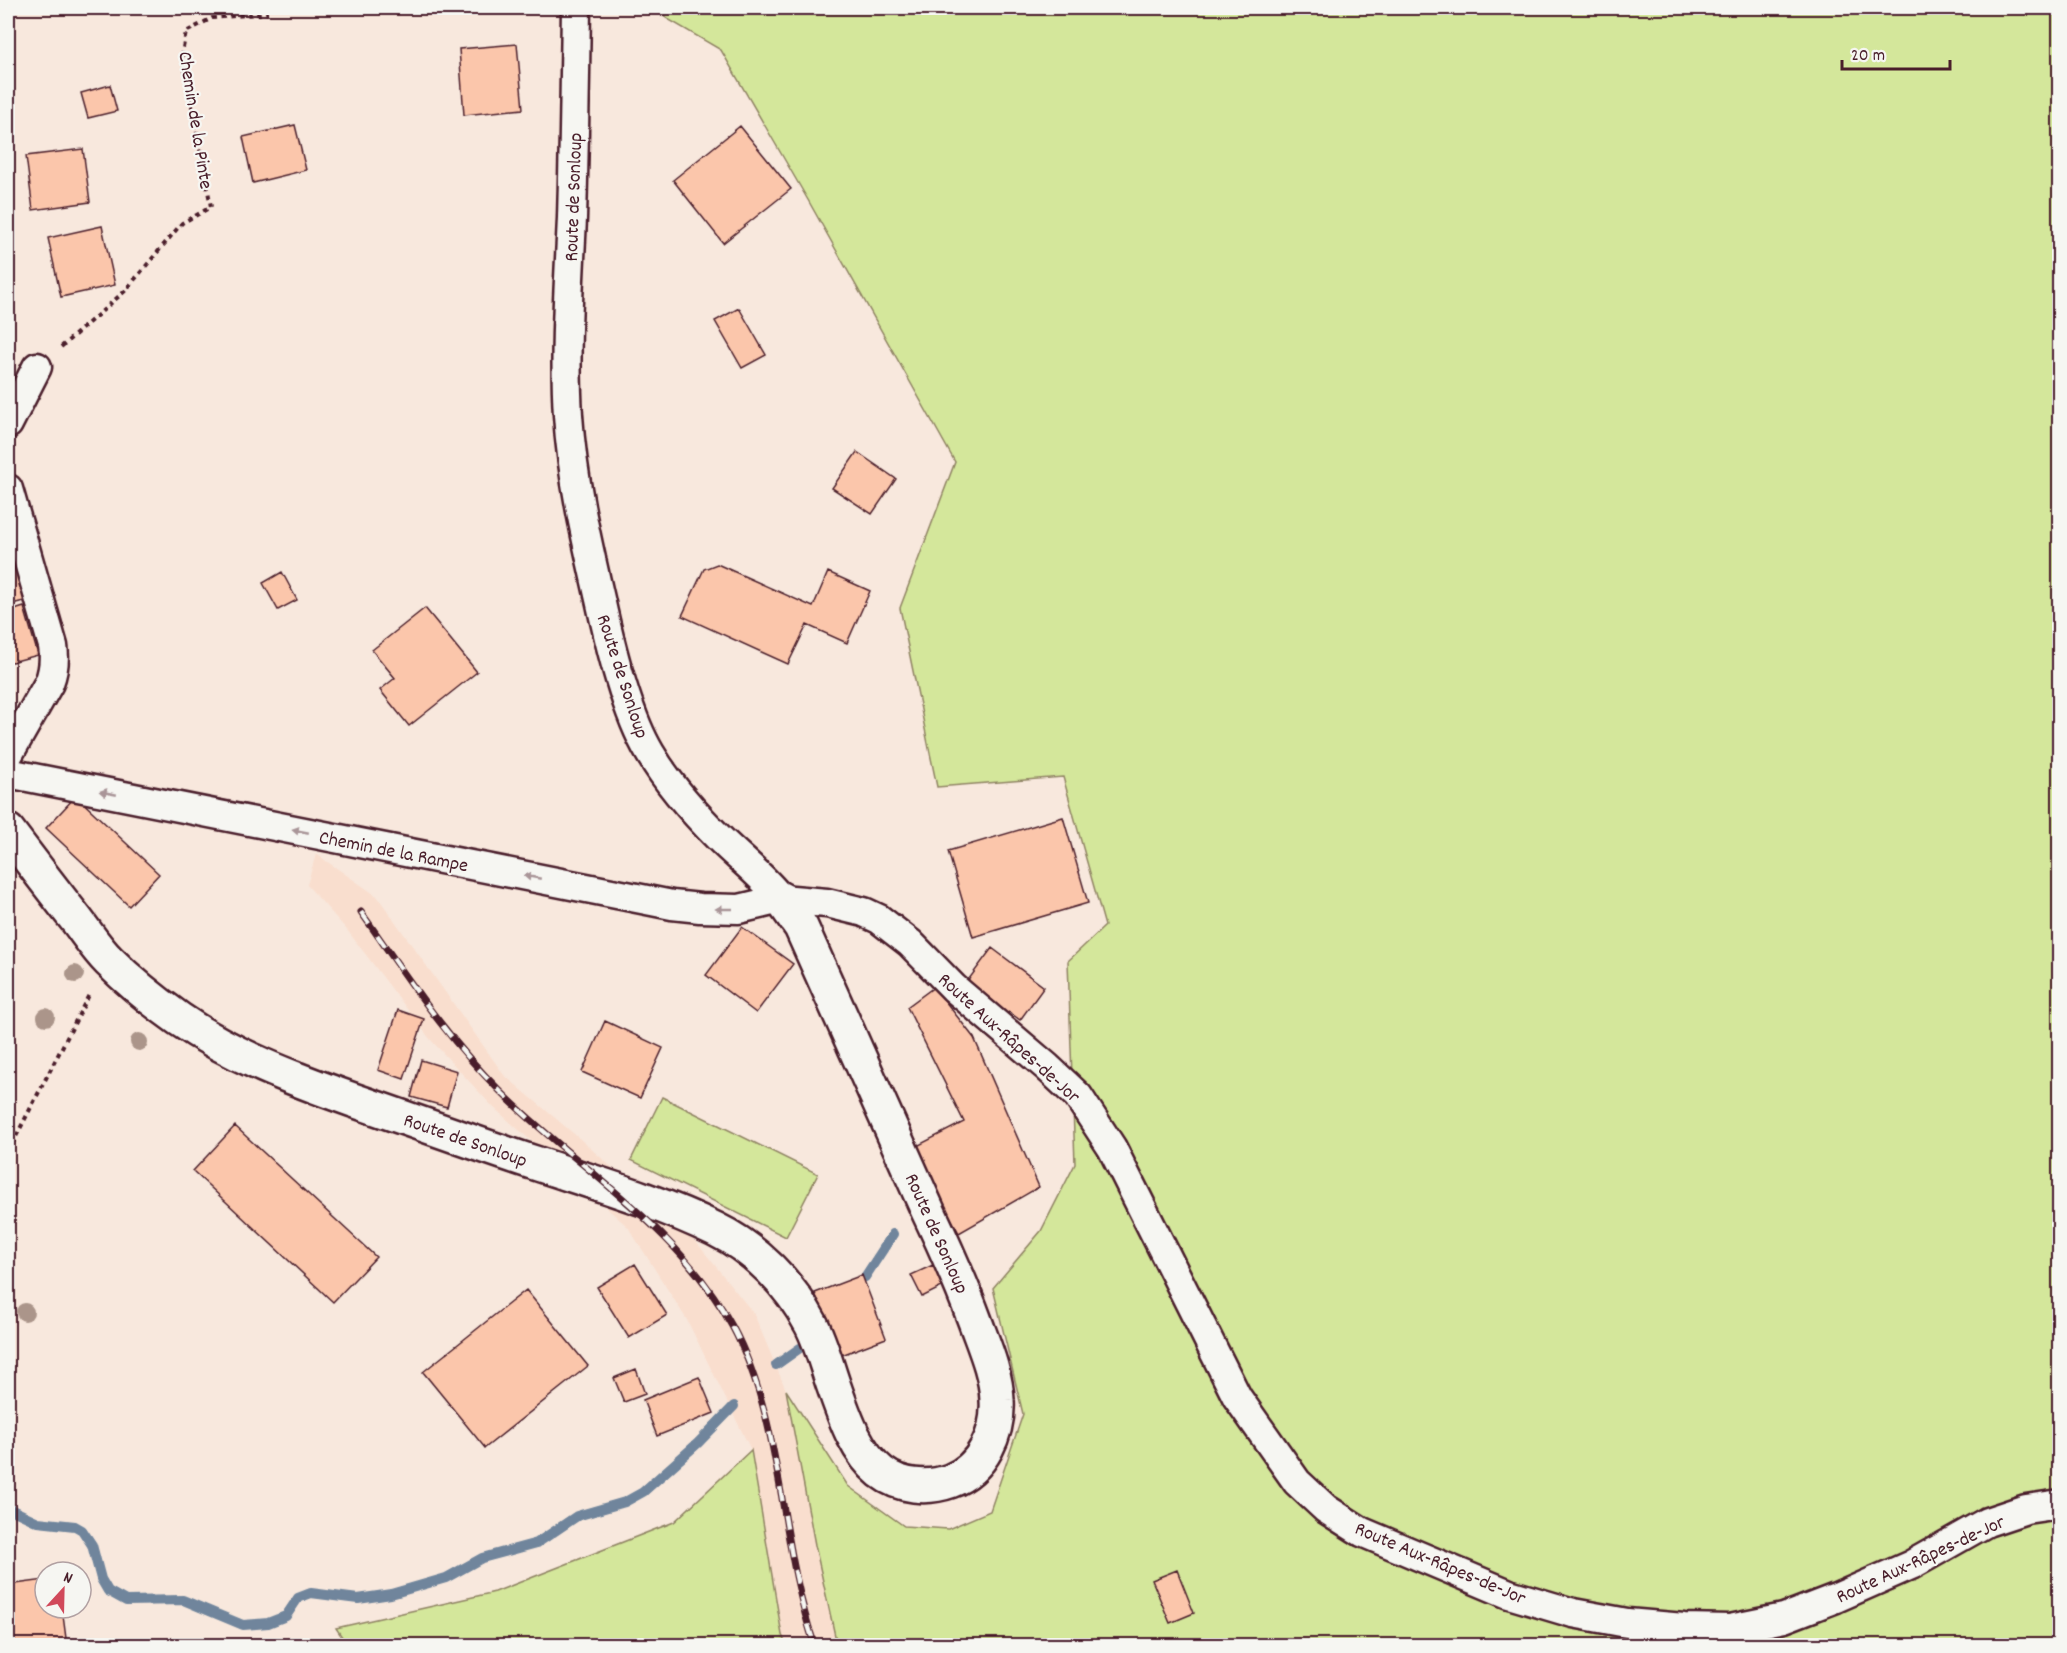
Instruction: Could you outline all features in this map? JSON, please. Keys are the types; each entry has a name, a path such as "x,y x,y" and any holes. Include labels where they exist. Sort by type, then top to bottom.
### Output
{"street":[{"name":"Route de Sonloup","path":"107,960 179,1019 218,1043 260,1063 326,1090 678,1212 734,1239 780,1279 803,1311 820,1345 840,1404 855,1439 883,1474 904,1483 926,1486 949,1482 971,1468 987,1449 997,1415 997,1396 989,1360 967,1300 936,1228 801,927 782,899 747,862 712,831 667,778 652,756 639,734 604,618 576,486 568,416 568,283 576,8"},
{"path":"8,424 37,368"},
{"path":"8,489 54,656 49,683 8,755"},
{"name":"Chemin de la Rampe","path":"8,773 672,905 739,909 782,899"},
{"path":"8,831 107,960"},
{"name":"Route Aux-Râpes-de-Jor","path":"782,899 848,908 879,919 910,943 954,988 1078,1096 1112,1148 1237,1397 1297,1482 1326,1509 1362,1532 1509,1594 1573,1613 1627,1623 1730,1629 1784,1618 1836,1598 1911,1565 1987,1522 2025,1509 2060,1504"}],"path":[{"name":"Chemin de la Pinte","path":"37,368 124,291 182,223 211,207 182,53 186,32 212,18 268,13"},
{"path":"8,1152 107,960"}],"shaded area":[{"path":"316,854 377,896 504,1075 697,1243 754,1314 786,1390 815,1545 837,1645 786,1645 782,1635 751,1450 687,1320 628,1227 493,1107 430,1039 347,930 307,885"}],"green space":[{"path":"660,8 2059,8 2059,1645 837,1645 815,1545 786,1390 848,1486 904,1526 948,1529 990,1511 1023,1414 993,1288 1041,1231 1075,1164 1068,961 1105,926 1063,777 937,787 900,608 955,462 721,50 666,18"},
{"path":"662,1097 818,1174 786,1237 631,1160"},
{"path":"751,1450 782,1635 786,1645 348,1646 336,1628 495,1592 674,1522"}],"building":[{"path":"517,44 523,109 464,115 459,49"},
{"path":"110,85 117,111 88,118 81,93"},
{"path":"295,125 306,170 253,183 243,137"},
{"path":"740,126 791,189 723,243 673,180"},
{"path":"83,149 90,202 33,210 26,156"},
{"path":"102,226 115,285 61,297 48,238"},
{"path":"739,308 766,355 742,368 715,321"},
{"path":"857,452 896,479 872,514 832,488"},
{"path":"10,539 28,600 8,605 8,540"},
{"path":"717,564 813,607 828,572 870,591 847,643 807,625 788,664 682,616 704,569"},
{"path":"282,572 297,600 278,610 263,583"},
{"path":"24,607 38,655 8,663 8,612"},
{"path":"425,608 477,672 409,726 380,690 395,678 372,650"},
{"path":"76,796 159,874 129,906 46,828"},
{"path":"1063,817 1088,903 973,937 948,851"},
{"path":"742,927 793,964 756,1013 706,975"},
{"path":"992,948 1044,987 1020,1020 1009,1012 1004,1018 963,987"},
{"path":"934,987 974,1038 1039,1187 959,1233 913,1148 964,1122 907,1007"},
{"path":"398,1010 424,1019 404,1079 378,1070"},
{"path":"605,1021 663,1048 640,1098 582,1072"},
{"path":"421,1060 457,1071 447,1107 411,1097"},
{"path":"235,1126 376,1257 333,1302 193,1171"},
{"path":"635,1264 667,1315 629,1338 597,1287"},
{"path":"933,1265 944,1286 922,1297 911,1275"},
{"path":"862,1275 886,1338 839,1356 815,1293"},
{"path":"526,1290 588,1366 485,1448 423,1372"},
{"path":"636,1369 645,1394 624,1402 614,1378"},
{"path":"699,1377 714,1413 657,1436 643,1400"},
{"path":"1177,1570 1194,1613 1170,1623 1152,1580"},
{"path":"33,1582 33,1620 64,1620 67,1646 8,1646 8,1585"}],"waterway":[{"path":"865,1277 893,1234"},
{"path":"776,1365 800,1348"},
{"path":"8,1508 38,1522 75,1526 82,1530 92,1545 101,1579 108,1591 126,1601 183,1600 243,1625 268,1623 286,1616 298,1598 311,1593 358,1599 391,1594 446,1578 482,1558 537,1543 577,1516 625,1502 643,1492 698,1443 734,1406"}],"railway":[{"path":"361,912 427,1005 480,1071 530,1119 655,1228 710,1290 732,1326 749,1364 762,1403 772,1443 794,1566 815,1646"}]}
